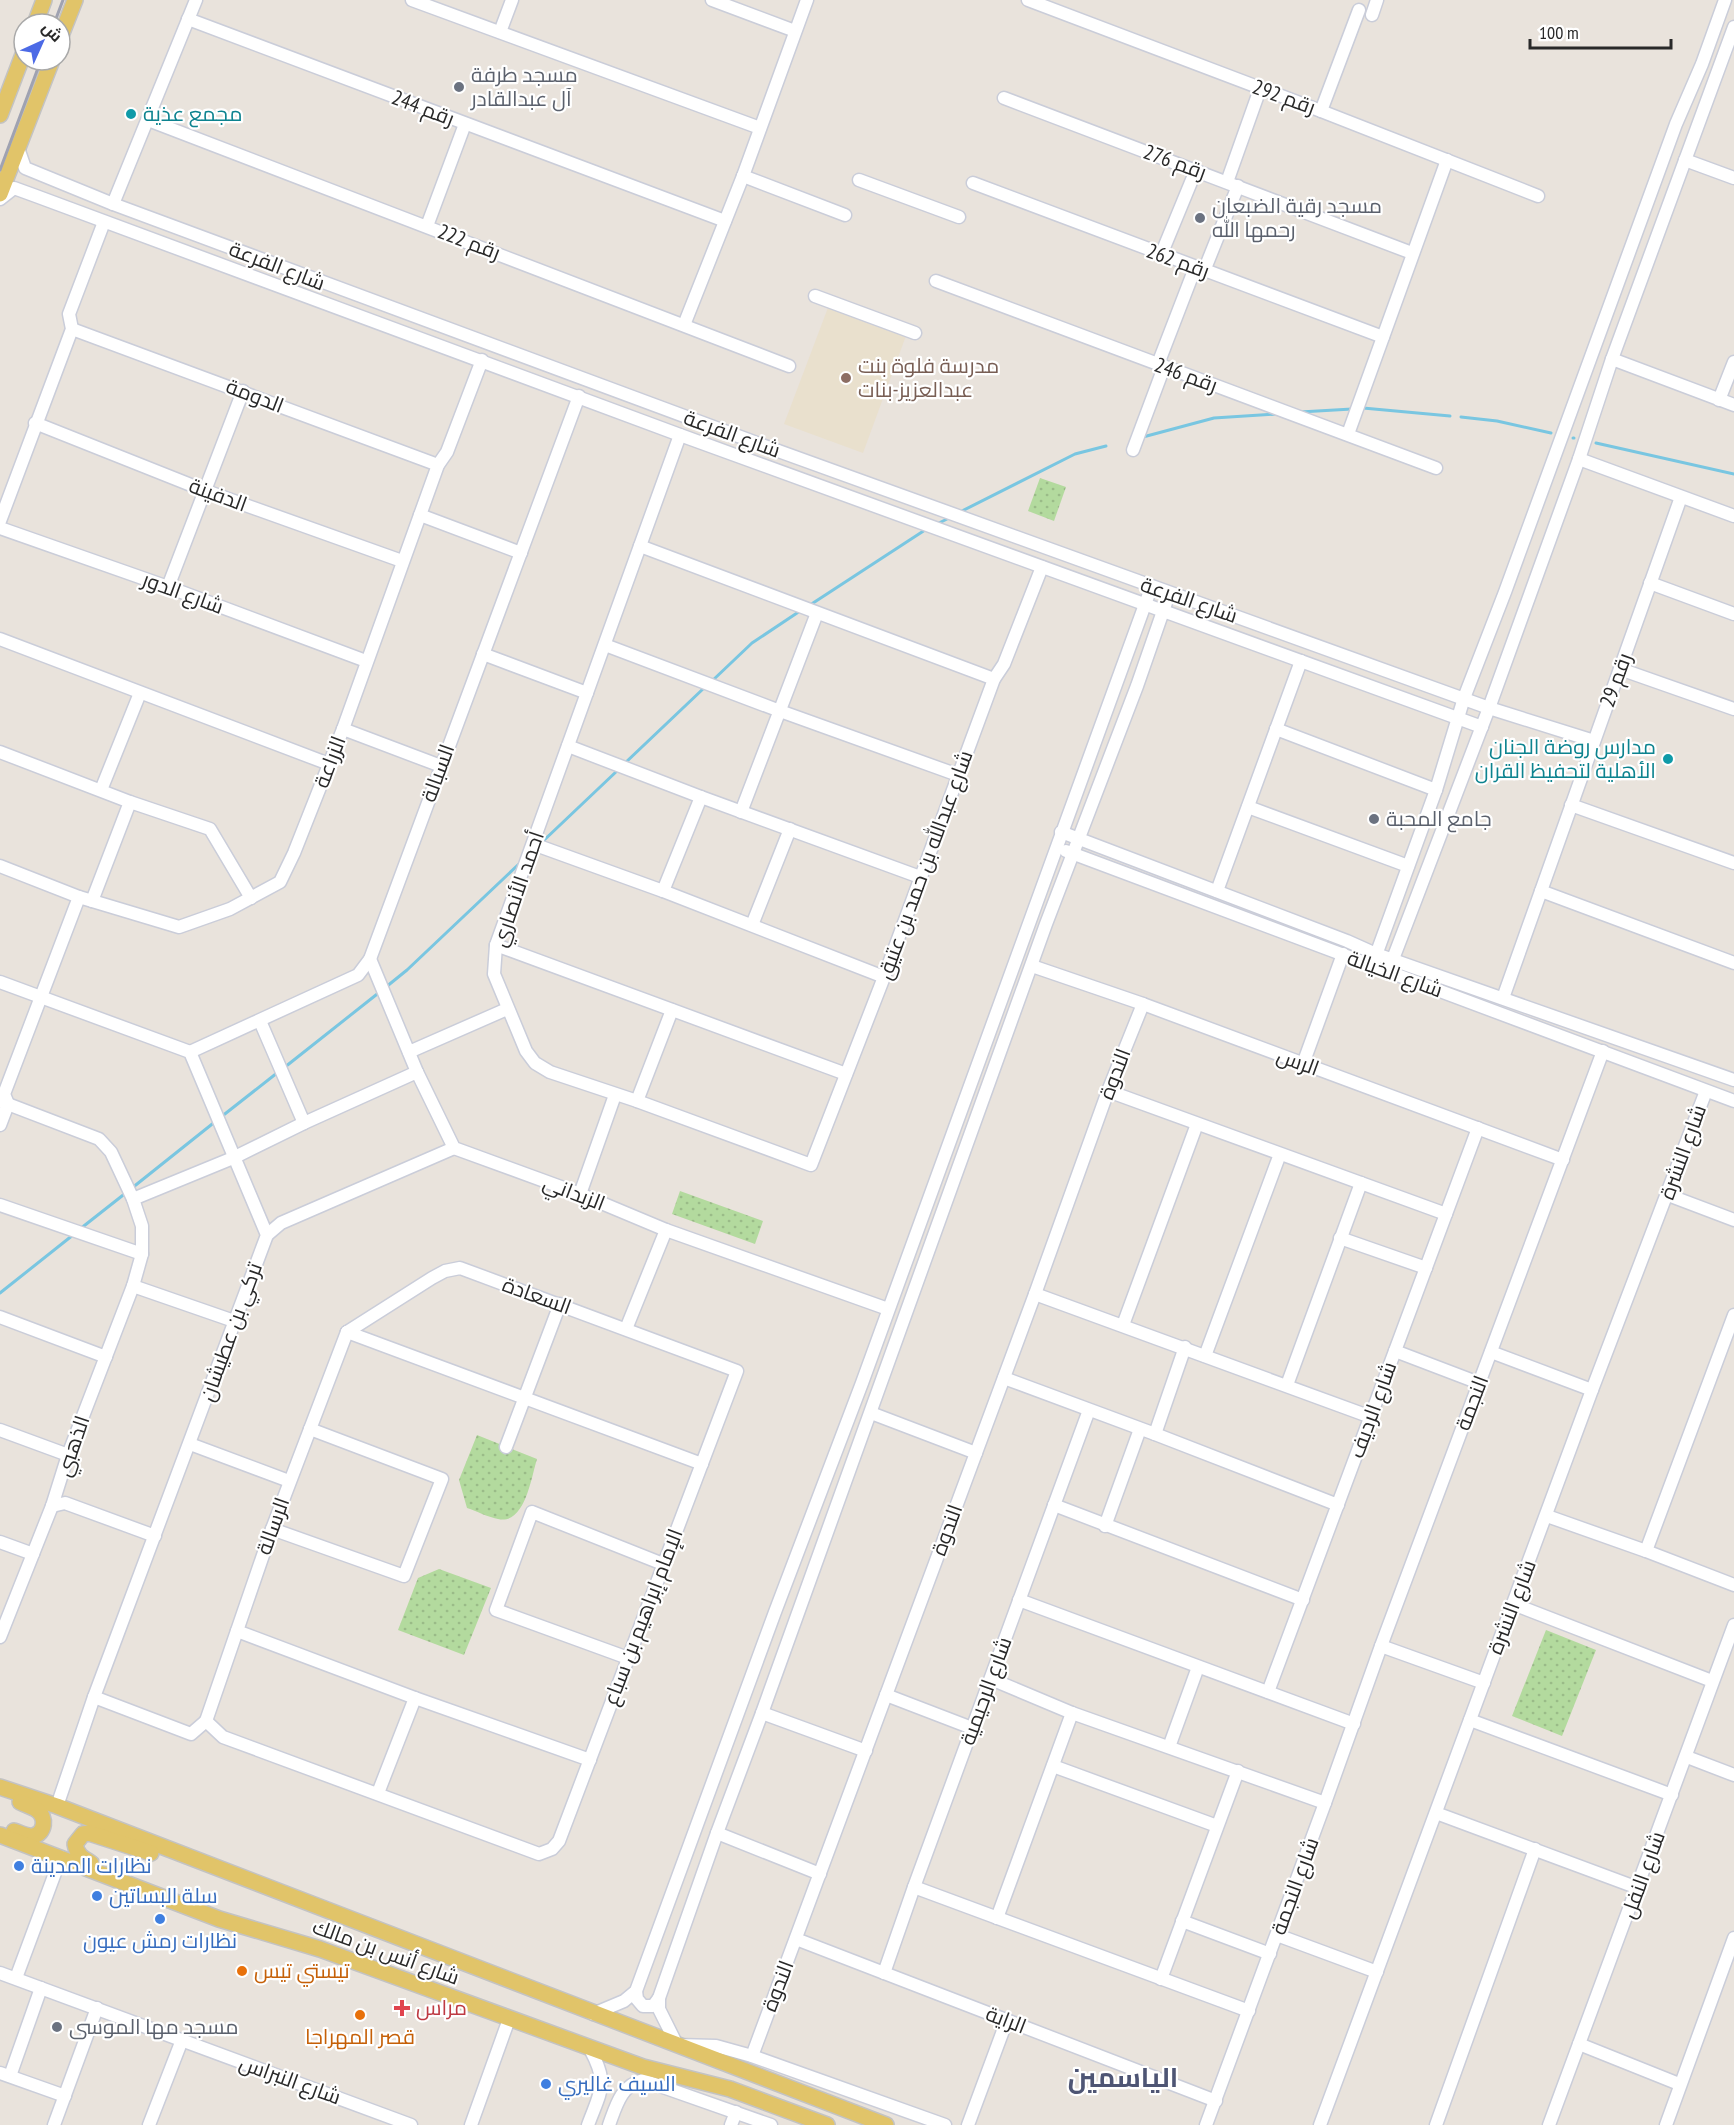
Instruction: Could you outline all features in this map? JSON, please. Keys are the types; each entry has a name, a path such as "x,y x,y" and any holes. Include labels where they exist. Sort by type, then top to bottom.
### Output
{"main road":[{"path":"0,115 16,72"},
{"path":"0,196 47,72"},
{"path":"0,1787 57,1806 886,2125"},
{"path":"0,1794 37,1810 44,1824 36,1836 0,1827"},
{"path":"219,1919 80,1857 76,1852 75,1844 78,1838 89,1833 200,1869 246,1880"},
{"name":"شارع أنس بن مالك","path":"0,1835 219,1919 320,1949 643,2067 730,2089 827,2125"}],"street":[{"path":"113,204 196,0"},
{"path":"412,0 760,128"},
{"path":"500,32 512,0"},
{"path":"712,0 795,31"},
{"path":"684,326 743,176 807,0"},
{"name":"رقم 292","path":"1028,0 1539,196"},
{"path":"1372,15 1377,0"},
{"path":"1374,960 1436,790 1464,698 1672,135 1702,64 1725,0"},
{"path":"1321,111 1359,10"},
{"name":"رقم 244","path":"189,19 725,221"},
{"path":"1391,966 1482,728 1685,160 1730,53 1734,27"},
{"path":"1133,450 1161,365 1233,184 1260,89"},
{"name":"رقم 276","path":"1004,99 1412,253"},
{"name":"رقم 222","path":"148,120 789,366"},
{"path":"428,226 465,124"},
{"name":"شارع الفرعة","path":"18,148 25,168 113,204 424,321 1151,588 1489,708 1594,741"},
{"path":"1348,434 1447,160"},
{"path":"1685,160 1734,178"},
{"path":"1161,255 1196,171"},
{"path":"36,196 35,184 44,176"},
{"path":"743,176 845,215"},
{"path":"859,180 959,217"},
{"name":"رقم 262","path":"973,183 1383,337"},
{"name":"شارع الفرعة","path":"0,196 14,188 680,435 1482,728"},
{"path":"0,521 72,329 69,314 104,222"},
{"name":"رقم 246","path":"936,281 1436,468"},
{"path":"815,296 915,333"},
{"name":"الدومة","path":"72,329 438,465"},
{"path":"1612,359 1734,405"},
{"name":"الزراعة","path":"0,866 79,897 179,927 214,915 280,882 294,854 343,729 438,465 447,452 482,360"},
{"path":"1719,400 1734,362"},
{"path":"168,587 243,392"},
{"name":"السبالة","path":"190,1052 358,975 370,959 579,396"},
{"name":"الدفينة","path":"35,423 206,491 402,561"},
{"name":"أحمد الأنصاري","path":"680,435 496,945 494,974 526,1051 535,1064 550,1072 637,1101 811,1166"},
{"path":"1579,459 1734,516"},
{"name":"رقم 29","path":"1503,998 1681,497"},
{"path":"420,515 521,553"},
{"name":"شارع الدور","path":"0,528 168,587 366,661"},
{"path":"640,546 994,679"},
{"name":"شارع عبدالله بن حمد بن عتيق","path":"811,1166 994,679 1004,664 1042,567"},
{"path":"1650,584 1734,614"},
{"path":"1151,588 636,1991 637,1999 643,2006 653,2006 659,1998 1072,853 1169,594"},
{"path":"741,812 817,613"},
{"path":"1134,636 1146,620 1152,621 1155,624 1153,641"},
{"path":"0,639 329,764"},
{"path":"605,645 958,775"},
{"path":"483,654 587,693"},
{"path":"1217,891 1301,661"},
{"path":"1620,669 1734,709"},
{"path":"1470,683 1474,699 1485,703 1494,692"},
{"path":"101,790 140,693"},
{"path":"1452,740 1464,728 1475,733 1473,749"},
{"path":"343,729 441,766"},
{"path":"1276,729 1436,790"},
{"path":"568,746 921,877"},
{"path":"0,752 130,802 210,829 251,898"},
{"path":"663,891 701,797"},
{"path":"92,900 130,802"},
{"path":"1572,805 1734,863"},
{"path":"1248,807 1408,866"},
{"path":"752,925 790,829"},
{"name":"شارع الخيالة","path":"1061,832 1347,941 1374,960"},
{"path":"533,844 884,976"},
{"name":"شارع الخيالة","path":"1056,847 1345,955 1374,960 1421,976 1503,998 1734,1078"},
{"path":"1097,862 1096,853 1099,850 1108,849"},
{"path":"1540,891 1734,963"},
{"path":"0,1125 4,1094 79,897"},
{"path":"1303,1064 1345,955 1360,955 1359,949 1347,941"},
{"path":"496,945 846,1074"},
{"path":"267,1235 281,1223 454,1148 417,1072 370,959"},
{"name":"الرس","path":"1032,966 1143,1004 1563,1160"},
{"name":"شارع الخيالة","path":"1421,976 1602,1051 1734,1101"},
{"path":"0,982 190,1052"},
{"name":"الندوة","path":"752,2056 1108,1091 1143,1004"},
{"path":"409,1052 507,1009"},
{"path":"637,1101 672,1010"},
{"path":"260,1021 304,1123"},
{"name":"النجمة","path":"1381,1646 1602,1051"},
{"name":"تركي بن عطيشان","path":"57,1806 94,1697 267,1235 190,1052"},
{"path":"133,1198 233,1158 417,1072"},
{"name":"شارع النشرة","path":"1320,2125 1592,1390 1706,1090"},
{"path":"1108,1091 1446,1214"},
{"path":"580,1194 615,1095"},
{"name":"الذهبي","path":"0,1637 52,1506 68,1455 133,1286 142,1254 142,1226 133,1198 111,1152 99,1139 4,1102"},
{"path":"1123,1325 1197,1124"},
{"name":"شارع الرديف","path":"1268,1692 1478,1128"},
{"name":"الزبداني","path":"454,1148 580,1194 666,1230 888,1309"},
{"path":"1205,1356 1280,1154"},
{"path":"1287,1385 1361,1183"},
{"path":"1668,1195 1734,1220"},
{"path":"0,1205 142,1254"},
{"path":"626,1329 666,1230"},
{"path":"1340,1238 1426,1268"},
{"name":"السعادة","path":"347,1332 445,1270 460,1268 737,1371"},
{"path":"133,1286 234,1321"},
{"path":"1035,1294 1371,1417"},
{"path":"506,1447 560,1304"},
{"path":"1646,1551 1734,1315"},
{"path":"0,1317 106,1357"},
{"path":"347,1332 702,1464"},
{"name":"الرسالة","path":"206,1721 289,1481 347,1332"},
{"path":"1155,1434 1185,1347"},
{"path":"1395,1351 1479,1383"},
{"path":"1491,1352 1592,1390"},
{"name":"الإمام إبراهيم بن سباع","path":"378,1793 538,1854 552,1849 559,1841 737,1371"},
{"path":"1004,1378 1338,1505"},
{"name":"شارع الرحيمية","path":"884,1973 1089,1410"},
{"path":"870,1413 976,1453"},
{"path":"272,1529 404,1576 442,1479 310,1429"},
{"path":"1106,1526 1140,1429"},
{"path":"0,1430 68,1455"},
{"path":"190,1444 289,1481"},
{"path":"52,1506 65,1503 155,1536"},
{"path":"1054,1505 1303,1600"},
{"path":"628,1658 496,1610 532,1512 663,1564"},
{"path":"1547,1516 1734,1585"},
{"path":"0,1542 33,1554"},
{"path":"1019,1600 1354,1724"},
{"path":"1513,1604 1712,1681"},
{"path":"775,1612 785,1621 794,1619"},
{"name":"شارع النفل","path":"1549,2125 1687,1757 1734,1624"},
{"path":"237,1631 415,1698 590,1760"},
{"path":"766,1638 771,1633 777,1632 783,1637 785,1646"},
{"path":"1381,1646 1484,1683"},
{"name":"شارع النجمة","path":"1206,2125 1381,1646"},
{"path":"1169,1747 1198,1667"},
{"path":"990,1679 1072,1713 1325,1803"},
{"path":"886,1695 972,1728"},
{"path":"94,1697 191,1734 206,1721 223,1737 378,1793 415,1698"},
{"path":"762,1713 866,1751"},
{"path":"997,1918 1072,1713"},
{"path":"1470,1720 1672,1795"},
{"path":"1687,1757 1734,1775"},
{"path":"1053,1766 1217,1826"},
{"path":"1161,1979 1238,1771"},
{"path":"1436,1813 1638,1888"},
{"path":"717,1833 820,1874"},
{"path":"1436,2125 1535,1850"},
{"path":"15,1978 61,1857"},
{"path":"914,1887 1249,2011"},
{"path":"1182,1921 1270,1954"},
{"path":"1277,1935 1377,1972"},
{"path":"1666,2125 1679,2084 1730,1958 1734,1938"},
{"name":"الراية","path":"796,1940 1216,2101"},
{"name":"شارع النبراس","path":"0,1973 411,2125"},
{"path":"41,1988 5,2074 64,2096"},
{"path":"593,2014 624,2001 636,1991"},
{"path":"659,1998 659,2008 677,2045 716,2046 752,2056 945,2125"},
{"path":"54,2125 97,2008"},
{"path":"471,2125 509,2019"},
{"path":"968,2125 1007,2020"},
{"path":"149,2125 182,2040"},
{"path":"1579,2044 1679,2084"},
{"path":"588,2125 598,2096 602,2075 590,2049"},
{"path":"643,2067 768,2124"},
{"path":"609,2125 626,2088 634,2082 643,2080 768,2124"},
{"path":"731,2125 736,2112"}],"shaded area":[{"name":"مدرسة فلوة بنت عبدالعزيز-بنات","path":"829,305 907,333 863,453 784,424"}],"green space":[{"path":"1040,478 1066,487 1054,521 1028,511"},
{"path":"680,1191 763,1221 755,1244 672,1214"},
{"path":"477,1435 537,1459 521,1508 507,1519 494,1518 467,1508 459,1480"},
{"path":"439,1569 491,1588 464,1655 398,1630 418,1578"},
{"path":"1546,1630 1596,1650 1562,1736 1512,1716"}],"waterway":[{"path":"1363,408 1450,416"},
{"path":"1300,412 1352,409"},
{"path":"1143,437 1214,418 1277,414"},
{"path":"1461,417 1497,421 1551,433"},
{"path":"1596,443 1734,474"},
{"path":"960,512 1075,454 1106,446"},
{"path":"937,524 949,518"},
{"path":"810,605 925,530"},
{"path":"712,681 752,643 800,611"},
{"path":"625,763 704,688"},
{"path":"540,844 618,770"},
{"path":"386,987 520,863"},
{"path":"285,1067 381,991"},
{"path":"221,1117 277,1073"},
{"path":"132,1188 216,1121"},
{"path":"80,1229 127,1192"},
{"path":"0,1293 73,1235"}],"railway":[{"path":"58,12 63,0"},
{"path":"0,170 37,72"}],"place":[{"name":"مسجد طرفة آل عبدالقادر","path":"459,87"},
{"name":"مجمع عذية","path":"131,114"},
{"name":"مسجد رقية الضبعان رحمها الله","path":"1200,218"},
{"name":"مدرسة فلوة بنت عبدالعزيز-بنات","path":"846,378"},
{"name":"مدارس روضة الجنان الأهلية لتحفيظ القران","path":"1668,759"},
{"name":"جامع المحبة","path":"1374,819"},
{"name":"نظارات المدينة","path":"19,1866"},
{"name":"سلة البساتين","path":"97,1896"},
{"name":"نظارات رمش عيون","path":"160,1919"},
{"name":"تيستي تيس","path":"242,1971"},
{"name":"مراس","path":"402,2008"},
{"name":"قصر المهراجا","path":"360,2015"},
{"name":"مسجد مها الموسى","path":"57,2027"},
{"name":"السيف غاليري","path":"546,2084"}],"district":[{"name":"الياسمين","path":"1123,2078"}]}
